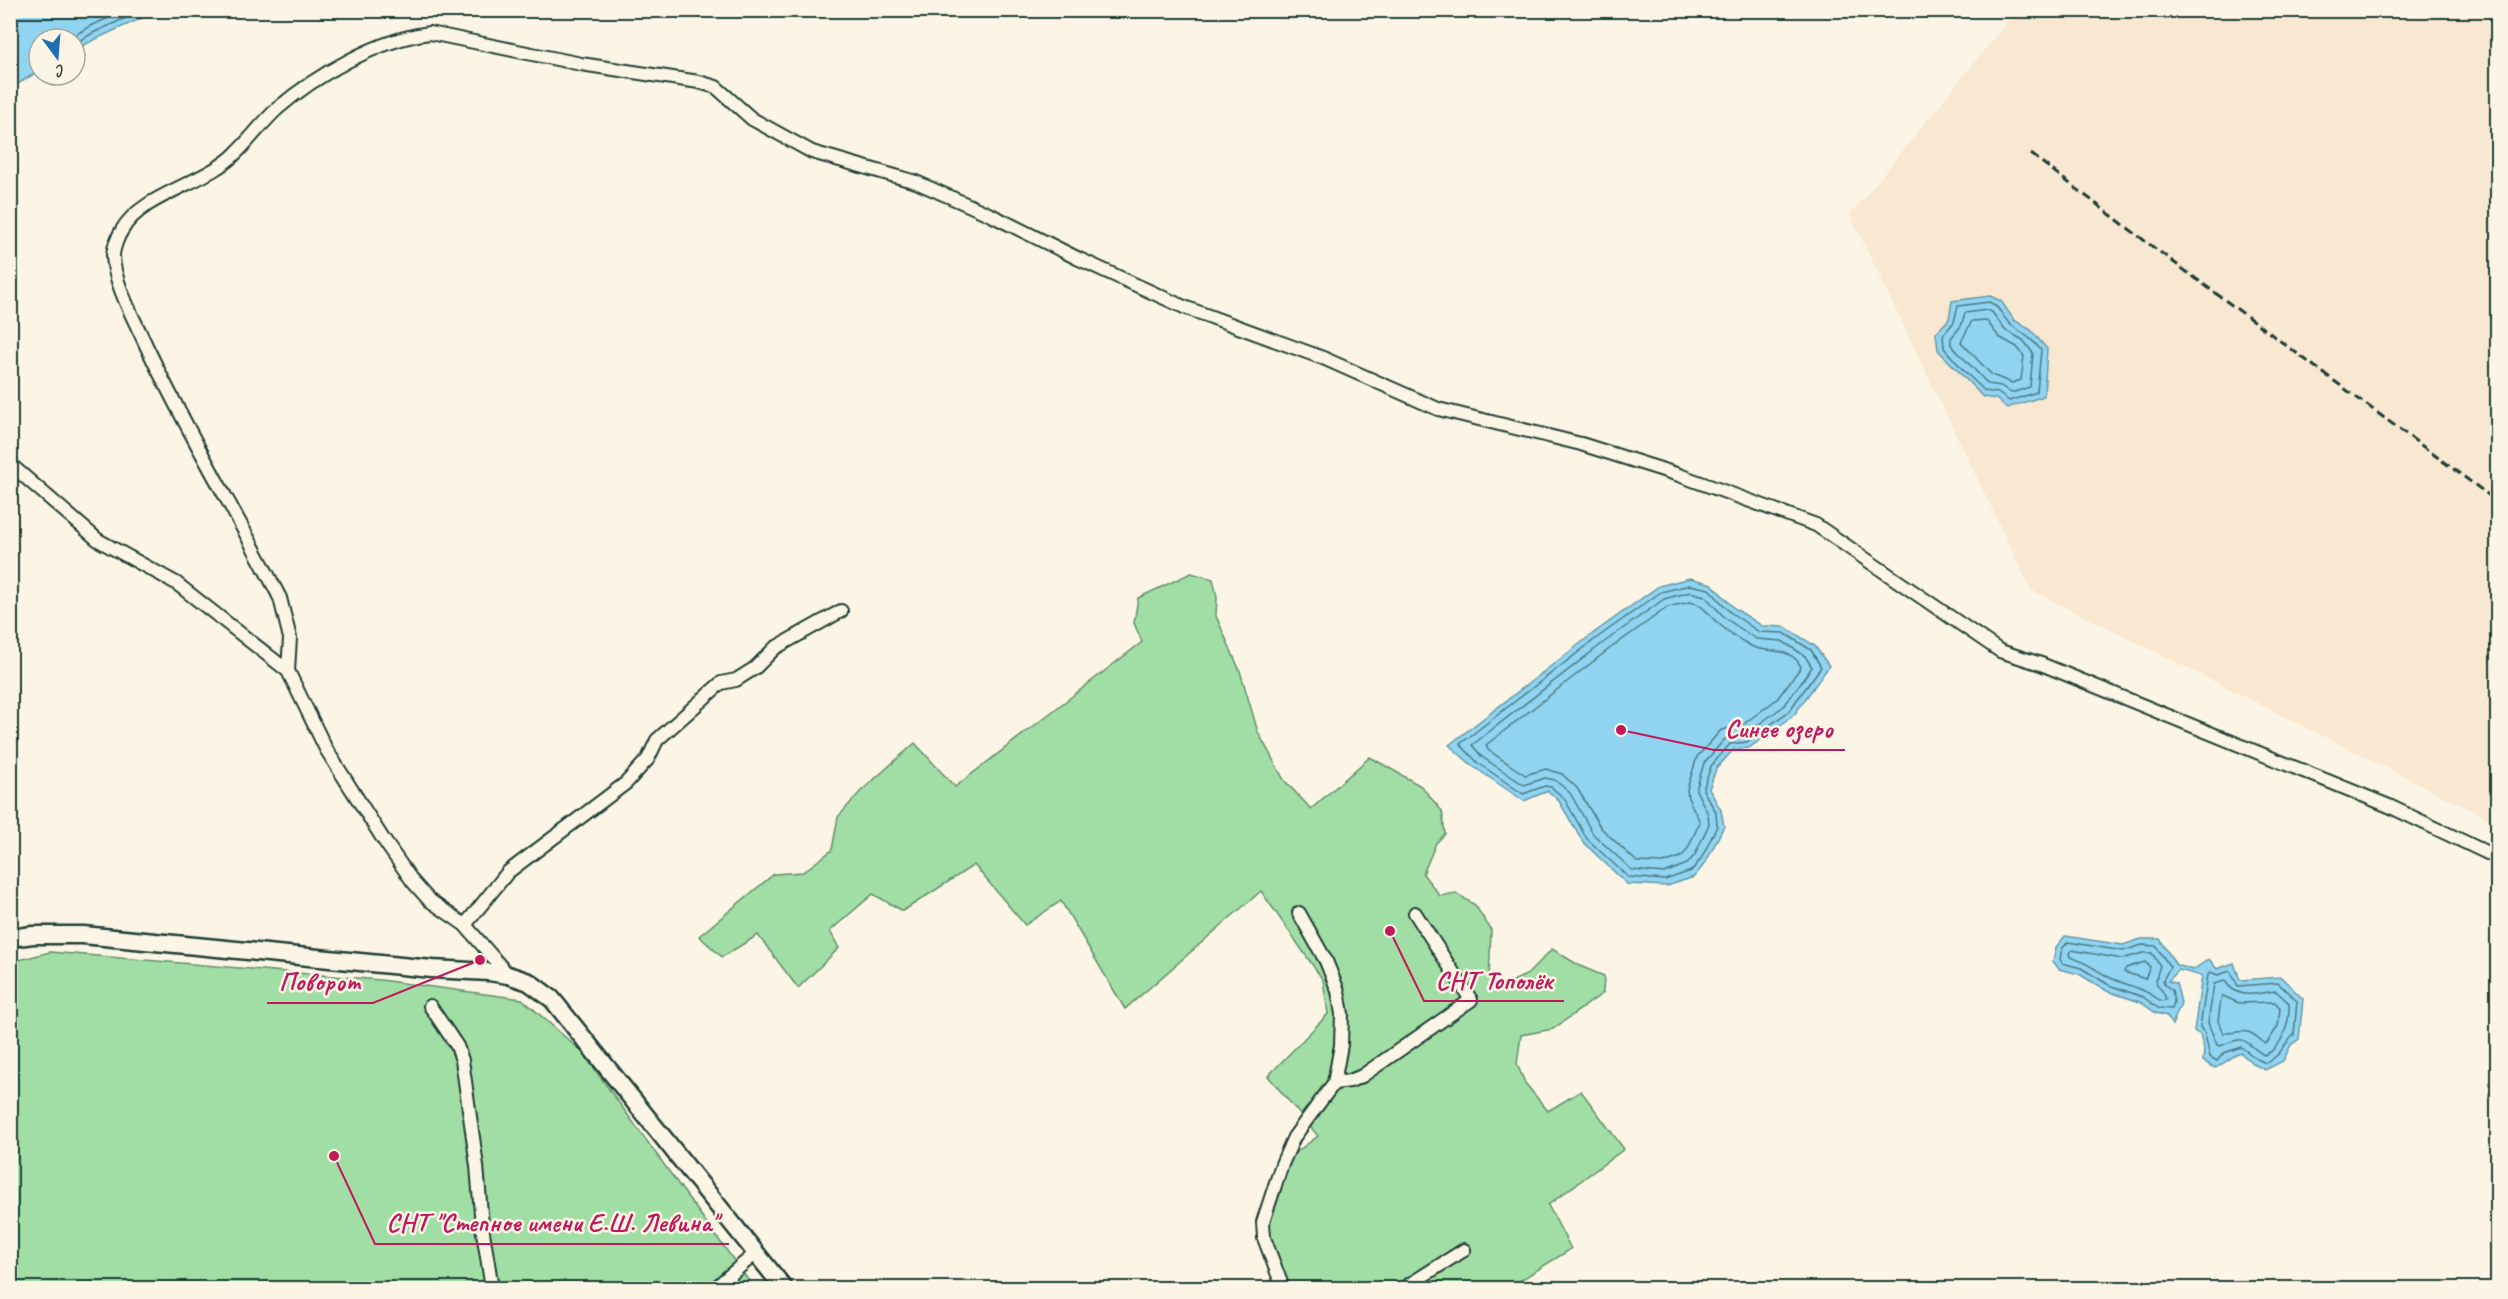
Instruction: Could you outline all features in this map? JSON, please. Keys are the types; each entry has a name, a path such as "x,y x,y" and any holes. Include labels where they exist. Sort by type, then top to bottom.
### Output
{"street":[{"path":"288,671 290,638 280,598 251,540 163,382 130,312 117,276 113,254 122,229 141,210 172,190 226,163 298,91 378,48 411,35 430,33 581,64 699,82 716,87 752,119 812,152 916,182 1184,307 1323,358 1438,409 1581,444 1648,465 1816,525 2000,651 2041,664 2389,806 2498,858"},
{"path":"10,464 98,540 176,583 288,671 326,749 383,839 429,900 465,925 508,975"},
{"path":"465,925 508,872 626,783 648,759 657,740 721,683 736,680 754,669 775,648 841,611"},
{"path":"1283,1288 1264,1238 1263,1222 1282,1164 1294,1137 1334,1083 1341,1045 1342,1014 1338,991 1326,962 1299,913"},
{"path":"1334,1083 1350,1081 1362,1076 1471,1000 1415,913"},
{"path":"10,938 33,934 94,936 508,975 529,982 552,999 784,1288"},
{"path":"430,1006 457,1046 462,1060 477,1166 482,1226 492,1288"},
{"path":"1404,1288 1464,1250"},
{"path":"715,1288 756,1253"}],"shaded area":[{"path":"2016,11 2479,11 2498,34 2497,823 2031,590 1850,215"}],"green space":[{"path":"1191,573 1213,579 1217,597 1216,616 1240,671 1258,732 1284,780 1311,809 1370,757 1421,786 1442,811 1445,834 1436,843 1423,874 1440,896 1456,893 1475,905 1491,930 1489,979 1496,989 1528,974 1552,949 1580,966 1604,976 1603,993 1553,1029 1521,1035 1517,1064 1525,1083 1548,1111 1581,1091 1624,1149 1548,1205 1571,1249 1508,1288 1291,1288 1284,1278 1266,1222 1287,1159 1318,1136 1268,1076 1328,1014 1323,980 1261,891 1125,1009 1061,901 1025,925 974,865 903,911 873,894 830,931 839,948 798,988 758,935 722,957 699,936 774,874 803,872 832,850 838,817 861,791 915,743 955,787 1142,642 1134,623 1138,598"},
{"path":"50,952 380,980 522,999 582,1052 754,1288 11,1288 11,962"}],"water":[{"path":"11,10 156,10 87,44 87,27 27,27 27,78 11,88"},
{"path":"1990,296 2001,301 2014,320 2031,330 2047,349 2044,396 2007,408 1996,399 1983,397 1938,350 1936,333 1949,319 1952,301"},
{"path":"1690,578 1712,584 1734,608 1762,626 1785,627 1815,646 1829,666 1794,715 1749,748 1734,749 1716,769 1709,789 1721,810 1724,826 1706,862 1694,877 1667,886 1627,884 1583,842 1559,801 1548,791 1524,801 1474,767 1449,745 1595,632 1659,586"},
{"path":"2065,936 2123,945 2141,939 2160,939 2176,965 2193,970 2209,959 2217,969 2234,963 2240,980 2281,977 2303,999 2299,1039 2291,1045 2283,1061 2265,1070 2253,1064 2241,1053 2215,1068 2203,1061 2204,1049 2200,1035 2194,1031 2202,976 2179,970 2168,981 2176,983 2181,1003 2172,1025 2167,1016 2156,1013 2140,1002 2107,991 2079,974 2059,969 2053,961 2056,947"}],"railway":[{"path":"2031,154 2498,502"}],"place":[{"name":"Синее озеро","path":"1621,730"},
{"name":"СНТ Тополёк","path":"1390,931"},
{"name":"Поворот","path":"480,960"},
{"name":"СНТ \"Степное имени Е.Ш. Левина\"","path":"334,1156"}]}
